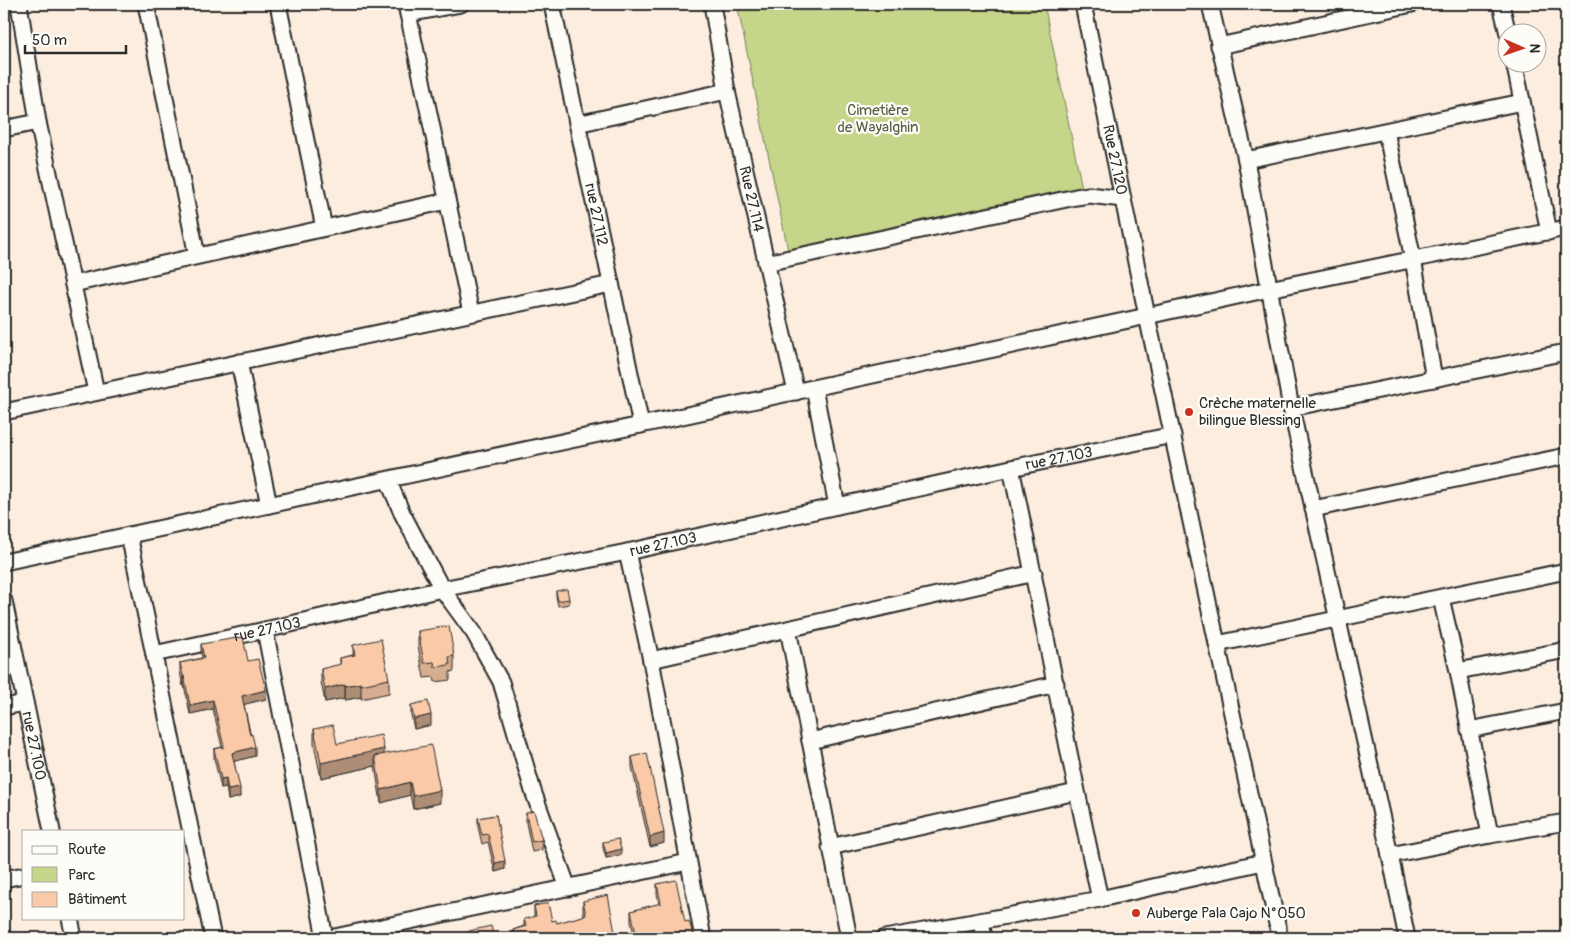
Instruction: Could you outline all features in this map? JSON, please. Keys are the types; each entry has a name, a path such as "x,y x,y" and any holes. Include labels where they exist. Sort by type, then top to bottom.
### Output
{"street":[{"path":"19,4 38,122 96,392"},
{"path":"146,4 197,256"},
{"path":"278,4 324,228"},
{"path":"461,4 407,9 471,313"},
{"name":"rue 27.112","path":"552,4 641,425"},
{"name":"Rue 27.114","path":"712,4 727,91 796,392"},
{"name":"Rue 27.120","path":"1083,4 1280,938"},
{"path":"1210,4 1246,160 1291,408 1407,938"},
{"path":"1219,46 1412,4"},
{"path":"1501,4 1505,22"},
{"path":"1516,72 1549,232"},
{"path":"577,124 727,91"},
{"path":"1246,160 1522,102"},
{"path":"4,130 38,122"},
{"path":"1386,130 1413,259 1434,379"},
{"path":"766,263 1076,197 1089,195 1123,199"},
{"path":"73,284 447,201"},
{"path":"4,562 1269,289 1566,228"},
{"path":"4,412 611,284"},
{"path":"1291,408 1566,352"},
{"path":"239,362 269,504"},
{"path":"814,388 837,506"},
{"name":"rue 27.103","path":"154,654 442,589 627,552 1011,468 1173,435"},
{"path":"1313,509 1566,456"},
{"path":"1011,468 1034,573 1076,792 1100,899"},
{"path":"388,480 402,513 442,589 474,633 501,682 532,791 568,888"},
{"path":"129,535 154,654 189,844 213,938"},
{"path":"627,552 651,660 703,938"},
{"path":"1217,644 1566,571"},
{"path":"651,660 1034,573"},
{"path":"1441,598 1458,671 1490,835"},
{"name":"rue 27.100","path":"4,601 52,830"},
{"path":"788,629 849,938"},
{"path":"265,630 325,938"},
{"path":"1458,671 1566,650"},
{"path":"810,741 1056,684"},
{"path":"4,707 25,702"},
{"path":"1469,730 1566,711"},
{"path":"830,847 1076,792"},
{"path":"1390,855 1566,822"},
{"path":"330,938 688,862"},
{"path":"885,938 1100,899 1263,862"},
{"path":"4,879 22,875"},
{"path":"70,920 74,938"},
{"path":"981,921 984,938"}],"green space":[{"name":"Cimetière de Wayalghin","path":"737,4 1044,4 1083,193 789,255"}],"building":[{"path":"567,589 569,599 558,601 556,591"},
{"path":"449,626 454,656 449,657 450,665 435,667 434,662 424,663 418,631"},
{"path":"243,637 248,661 258,659 266,690 242,696 250,735 252,734 255,747 232,753 240,788 228,790 226,778 221,779 214,749 224,747 213,700 190,705 180,663 204,658 201,644"},
{"path":"381,639 389,679 361,685 361,683 345,686 345,684 325,689 321,669 341,664 340,658 355,655 353,645"},
{"path":"428,701 431,715 414,719 411,705"},
{"path":"333,725 337,744 381,735 384,749 321,763 314,729"},
{"path":"431,745 440,790 413,796 410,782 381,790 375,756"},
{"path":"647,753 664,833 650,837 632,757"},
{"path":"534,811 542,840 532,842 526,813"},
{"path":"496,815 505,861 495,863 488,834 482,835 478,818"},
{"path":"618,839 621,849 606,853 603,842"},
{"path":"676,880 685,922 689,921 694,938 637,938 631,911 661,903 657,884"},
{"path":"608,895 616,938 606,938 604,932 578,938 577,932 552,938 501,938 514,935 513,930 526,926 524,919 536,916 534,906 548,903 552,921 556,920 557,923 586,915 583,901"},
{"path":"491,926 494,938 471,938 469,931"}],"place":[{"name":"Crèche maternelle bilingue Blessing","path":"1189,412"},
{"name":"Auberge Pala Cajo N°050","path":"1136,913"}]}
